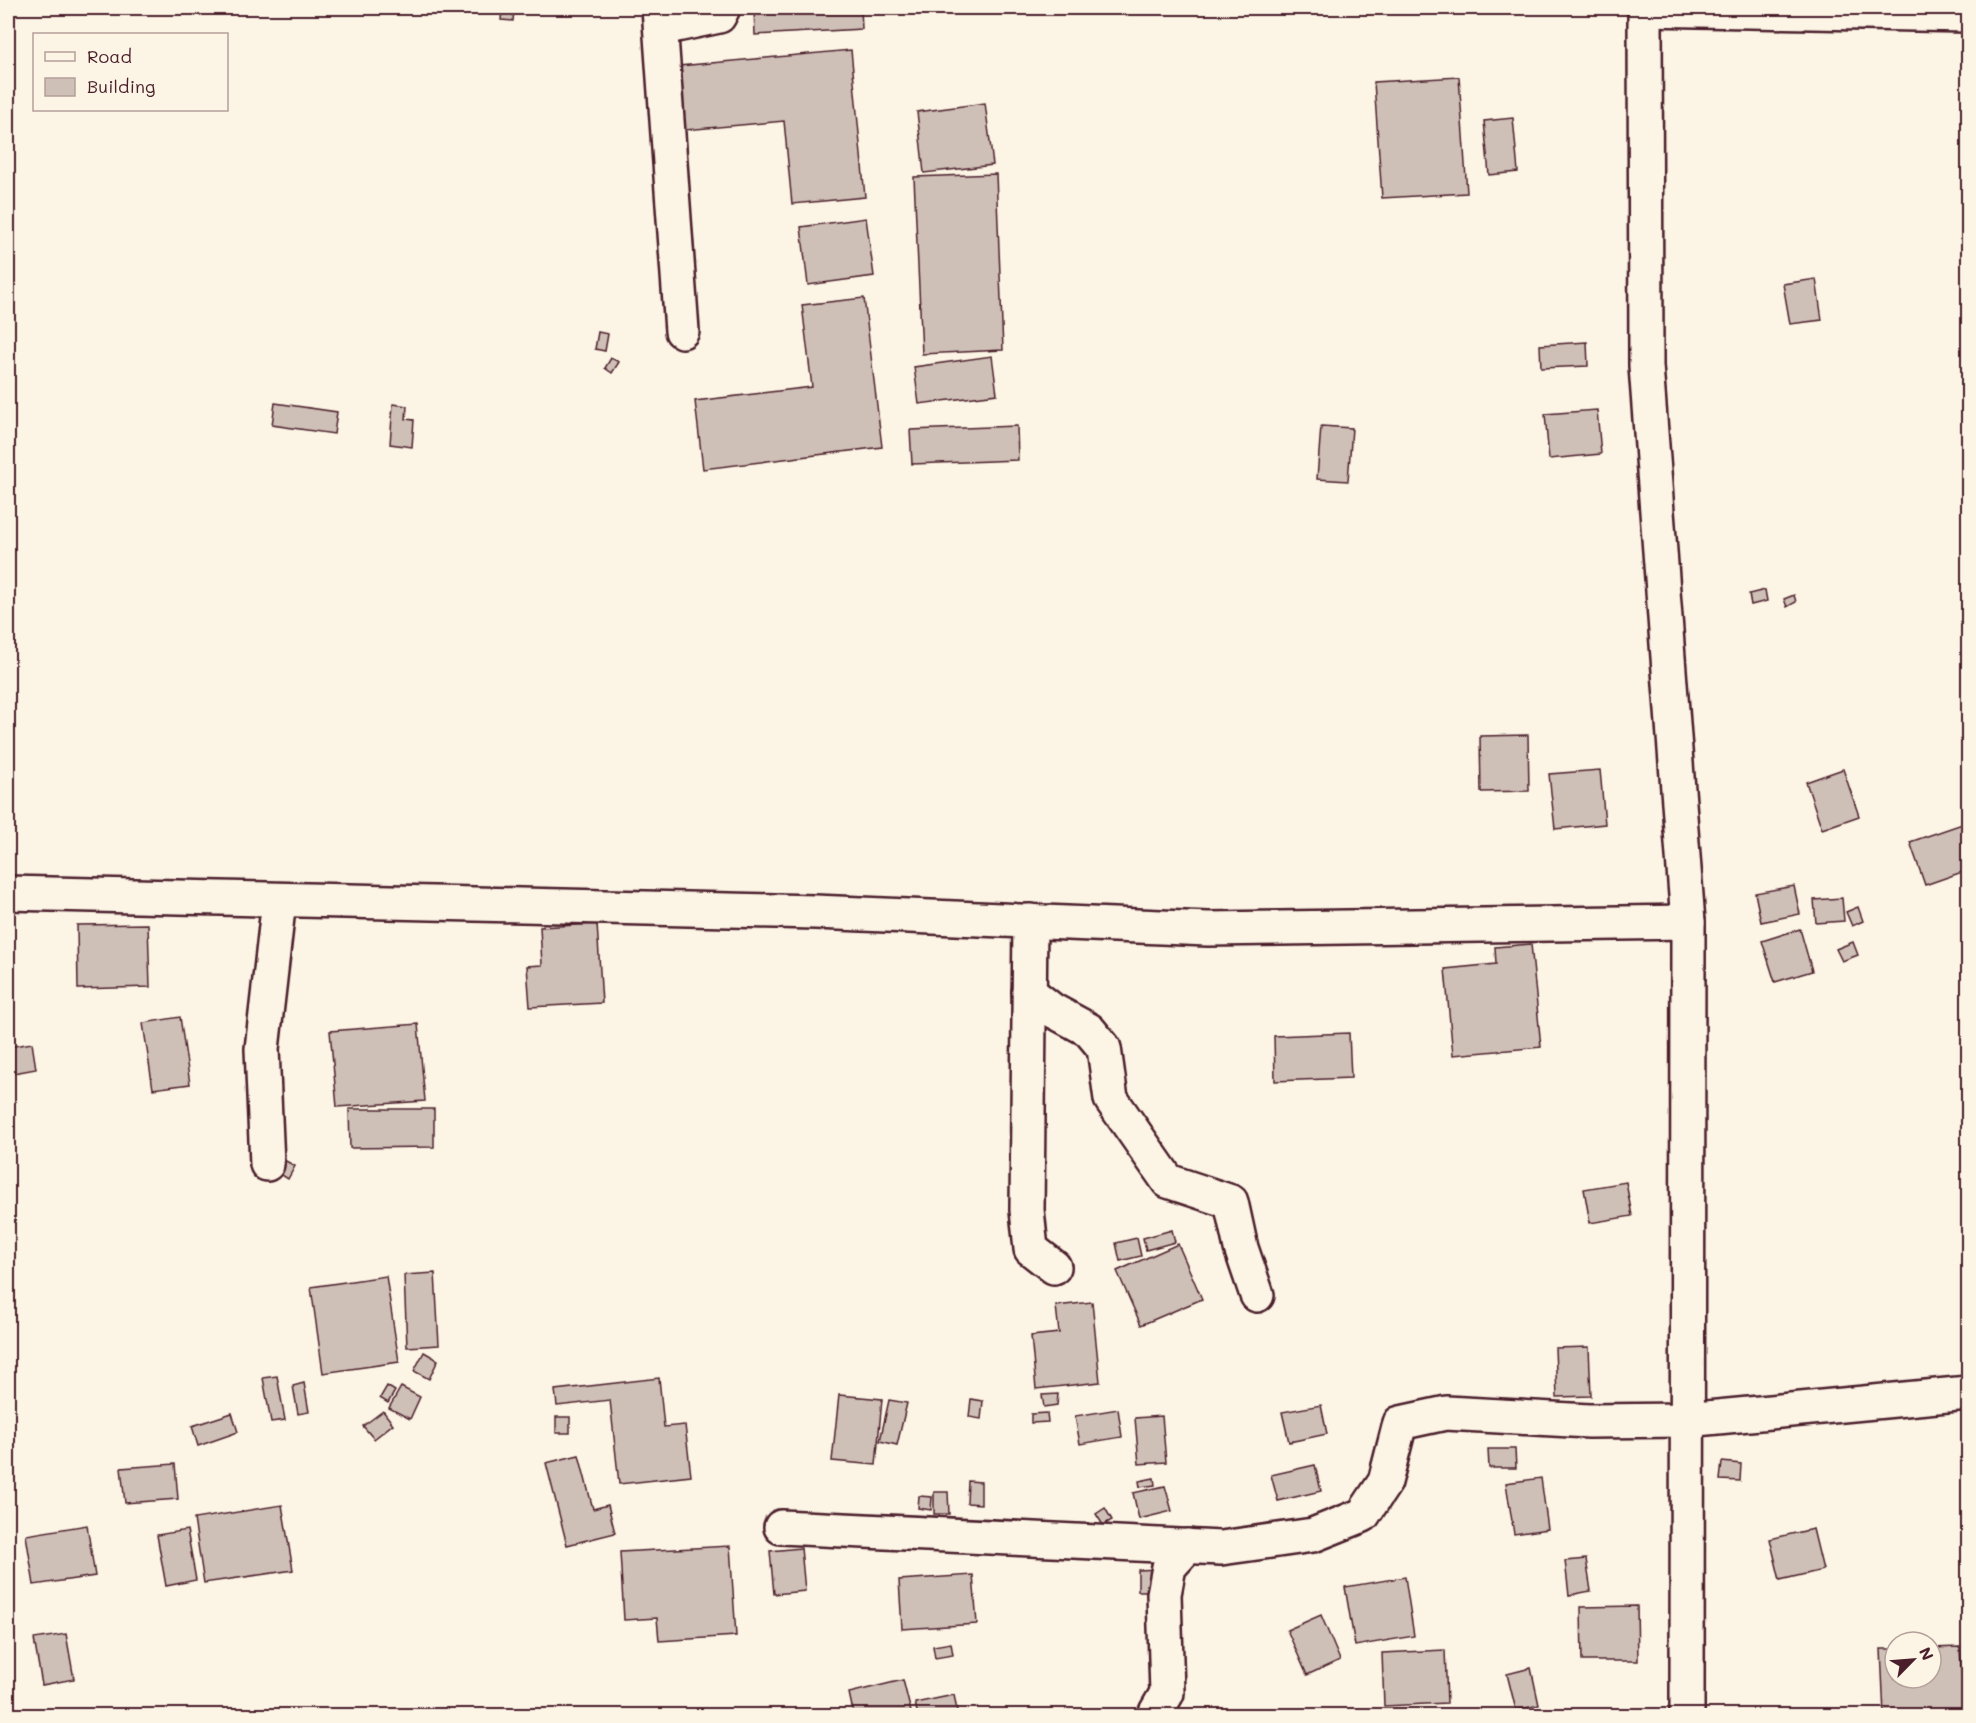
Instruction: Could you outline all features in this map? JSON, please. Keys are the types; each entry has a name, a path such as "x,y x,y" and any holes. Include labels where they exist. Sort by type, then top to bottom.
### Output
{"street":[{"path":"682,331 661,18 718,16 723,8"},
{"path":"1688,1716 1686,1420 1688,922 1646,366 1645,8 1968,15"},
{"path":"8,892 815,912 1208,929 1688,922"},
{"path":"267,1164 262,1049 279,900"},
{"path":"1030,921 1027,1210 1031,1248 1054,1267"},
{"path":"1029,992 1052,1010 1089,1030 1104,1048 1111,1099 1168,1181 1231,1202 1257,1295"},
{"path":"781,1527 1221,1548 1312,1535 1363,1515 1385,1482 1400,1423 1446,1413 1589,1421 1686,1420 1968,1393"},
{"path":"1156,1712 1167,1693 1164,1594 1169,1568 1188,1546"}],"building":[{"path":"754,8 861,8 862,29 755,35"},
{"path":"502,10 514,10 513,21 501,20"},
{"path":"851,50 865,197 792,204 784,121 685,130 679,66"},
{"path":"1459,77 1467,193 1382,198 1374,82"},
{"path":"985,103 993,165 924,173 917,112"},
{"path":"1513,118 1518,172 1489,175 1484,121"},
{"path":"996,174 1003,350 922,354 914,177"},
{"path":"866,218 874,276 808,285 801,227"},
{"path":"1816,279 1822,320 1790,324 1783,284"},
{"path":"864,298 882,447 703,469 695,401 812,387 802,305"},
{"path":"598,332 608,334 605,351 595,349"},
{"path":"1587,342 1588,366 1541,368 1540,345"},
{"path":"992,356 997,394 919,404 914,367"},
{"path":"611,358 619,362 612,373 605,368"},
{"path":"275,403 337,412 334,434 272,425"},
{"path":"393,404 407,406 406,419 414,420 412,447 390,444"},
{"path":"1597,410 1601,454 1549,459 1545,414"},
{"path":"1017,426 1018,460 912,464 910,430"},
{"path":"1321,426 1352,428 1348,481 1317,479"},
{"path":"1765,590 1767,601 1751,605 1749,594"},
{"path":"1794,595 1796,602 1787,607 1784,599"},
{"path":"1528,735 1529,791 1481,792 1480,736"},
{"path":"1843,769 1859,816 1822,829 1806,782"},
{"path":"1600,770 1605,824 1555,829 1549,774"},
{"path":"1968,822 1968,870 1925,885 1910,842"},
{"path":"1794,886 1800,914 1761,922 1755,893"},
{"path":"1842,898 1844,921 1816,923 1814,900"},
{"path":"1858,907 1863,921 1852,926 1846,912"},
{"path":"148,924 150,987 78,989 77,925"},
{"path":"597,924 602,1003 530,1007 527,966 542,965 540,927"},
{"path":"1800,929 1812,971 1775,982 1762,941"},
{"path":"1853,942 1858,955 1842,961 1836,949"},
{"path":"1531,944 1541,1047 1453,1055 1445,969 1496,964 1495,947"},
{"path":"180,1017 190,1084 153,1089 143,1023"},
{"path":"418,1024 425,1101 337,1107 330,1031"},
{"path":"1349,1033 1351,1078 1275,1081 1274,1036"},
{"path":"32,1043 36,1069 8,1074 8,1047"},
{"path":"349,1109 434,1109 434,1147 350,1148"},
{"path":"284,1160 295,1166 288,1179 277,1172"},
{"path":"1626,1182 1632,1216 1590,1223 1584,1189"},
{"path":"1172,1230 1175,1242 1146,1250 1143,1238"},
{"path":"1137,1238 1141,1256 1120,1261 1116,1243"},
{"path":"1178,1244 1202,1299 1141,1325 1117,1271"},
{"path":"435,1273 439,1345 407,1347 404,1275"},
{"path":"386,1276 399,1362 323,1373 311,1287"},
{"path":"1092,1302 1100,1382 1036,1389 1031,1336 1059,1333 1056,1306"},
{"path":"1589,1347 1591,1396 1557,1397 1555,1348"},
{"path":"424,1352 438,1360 429,1379 414,1371"},
{"path":"277,1376 285,1420 271,1422 263,1378"},
{"path":"659,1378 664,1427 685,1425 691,1476 619,1484 610,1400 557,1406 555,1390"},
{"path":"304,1383 309,1412 298,1414 293,1386"},
{"path":"387,1386 395,1391 388,1403 380,1398"},
{"path":"401,1387 420,1397 410,1419 389,1408"},
{"path":"1058,1394 1057,1405 1044,1407 1042,1395"},
{"path":"839,1395 882,1399 876,1465 832,1461"},
{"path":"971,1399 983,1401 981,1419 969,1417"},
{"path":"889,1400 907,1403 897,1445 880,1441"},
{"path":"1321,1405 1327,1434 1289,1442 1282,1412"},
{"path":"1118,1409 1122,1437 1080,1444 1075,1416"},
{"path":"383,1411 393,1424 374,1439 363,1426"},
{"path":"232,1413 238,1432 198,1446 192,1426"},
{"path":"1047,1413 1048,1422 1031,1423 1031,1414"},
{"path":"1162,1416 1166,1462 1139,1464 1135,1418"},
{"path":"556,1417 570,1417 570,1433 556,1433"},
{"path":"1488,1449 1515,1449 1516,1468 1489,1468"},
{"path":"579,1455 593,1509 608,1505 615,1533 567,1545 546,1463"},
{"path":"1722,1462 1741,1464 1740,1481 1720,1480"},
{"path":"175,1464 178,1499 125,1503 121,1468"},
{"path":"1315,1465 1321,1491 1278,1501 1271,1475"},
{"path":"1154,1478 1155,1485 1140,1487 1139,1481"},
{"path":"1541,1478 1548,1529 1514,1534 1506,1483"},
{"path":"968,1481 981,1482 981,1504 967,1503"},
{"path":"1165,1486 1172,1511 1139,1519 1133,1493"},
{"path":"934,1492 948,1492 949,1514 934,1514"},
{"path":"919,1496 932,1497 931,1510 918,1508"},
{"path":"282,1505 293,1570 204,1583 194,1519"},
{"path":"1105,1508 1112,1520 1103,1525 1096,1514"},
{"path":"87,1525 95,1576 34,1585 26,1535"},
{"path":"1813,1529 1823,1570 1780,1580 1770,1539"},
{"path":"187,1530 196,1580 166,1586 157,1535"},
{"path":"730,1546 736,1636 659,1641 657,1618 624,1620 620,1552"},
{"path":"801,1548 805,1591 774,1594 770,1551"},
{"path":"1586,1559 1591,1591 1569,1595 1565,1561"},
{"path":"1160,1569 1161,1591 1138,1591 1138,1570"},
{"path":"973,1575 977,1624 902,1629 899,1580"},
{"path":"1405,1577 1414,1636 1355,1646 1345,1587"},
{"path":"1637,1606 1638,1661 1582,1661 1581,1607"},
{"path":"1321,1615 1340,1660 1307,1675 1287,1630"},
{"path":"66,1634 74,1679 42,1685 34,1639"},
{"path":"951,1643 953,1655 935,1658 933,1646"},
{"path":"1960,1647 1964,1716 1884,1716 1881,1649 1883,1649 1883,1690 1943,1690 1943,1648"},
{"path":"1445,1650 1447,1703 1384,1706 1382,1653"},
{"path":"1531,1668 1539,1705 1516,1710 1507,1674"},
{"path":"903,1680 912,1716 854,1716 849,1693"},
{"path":"954,1695 958,1716 918,1716 915,1703"},
{"path":"840,1710 842,1716 814,1716"}]}
